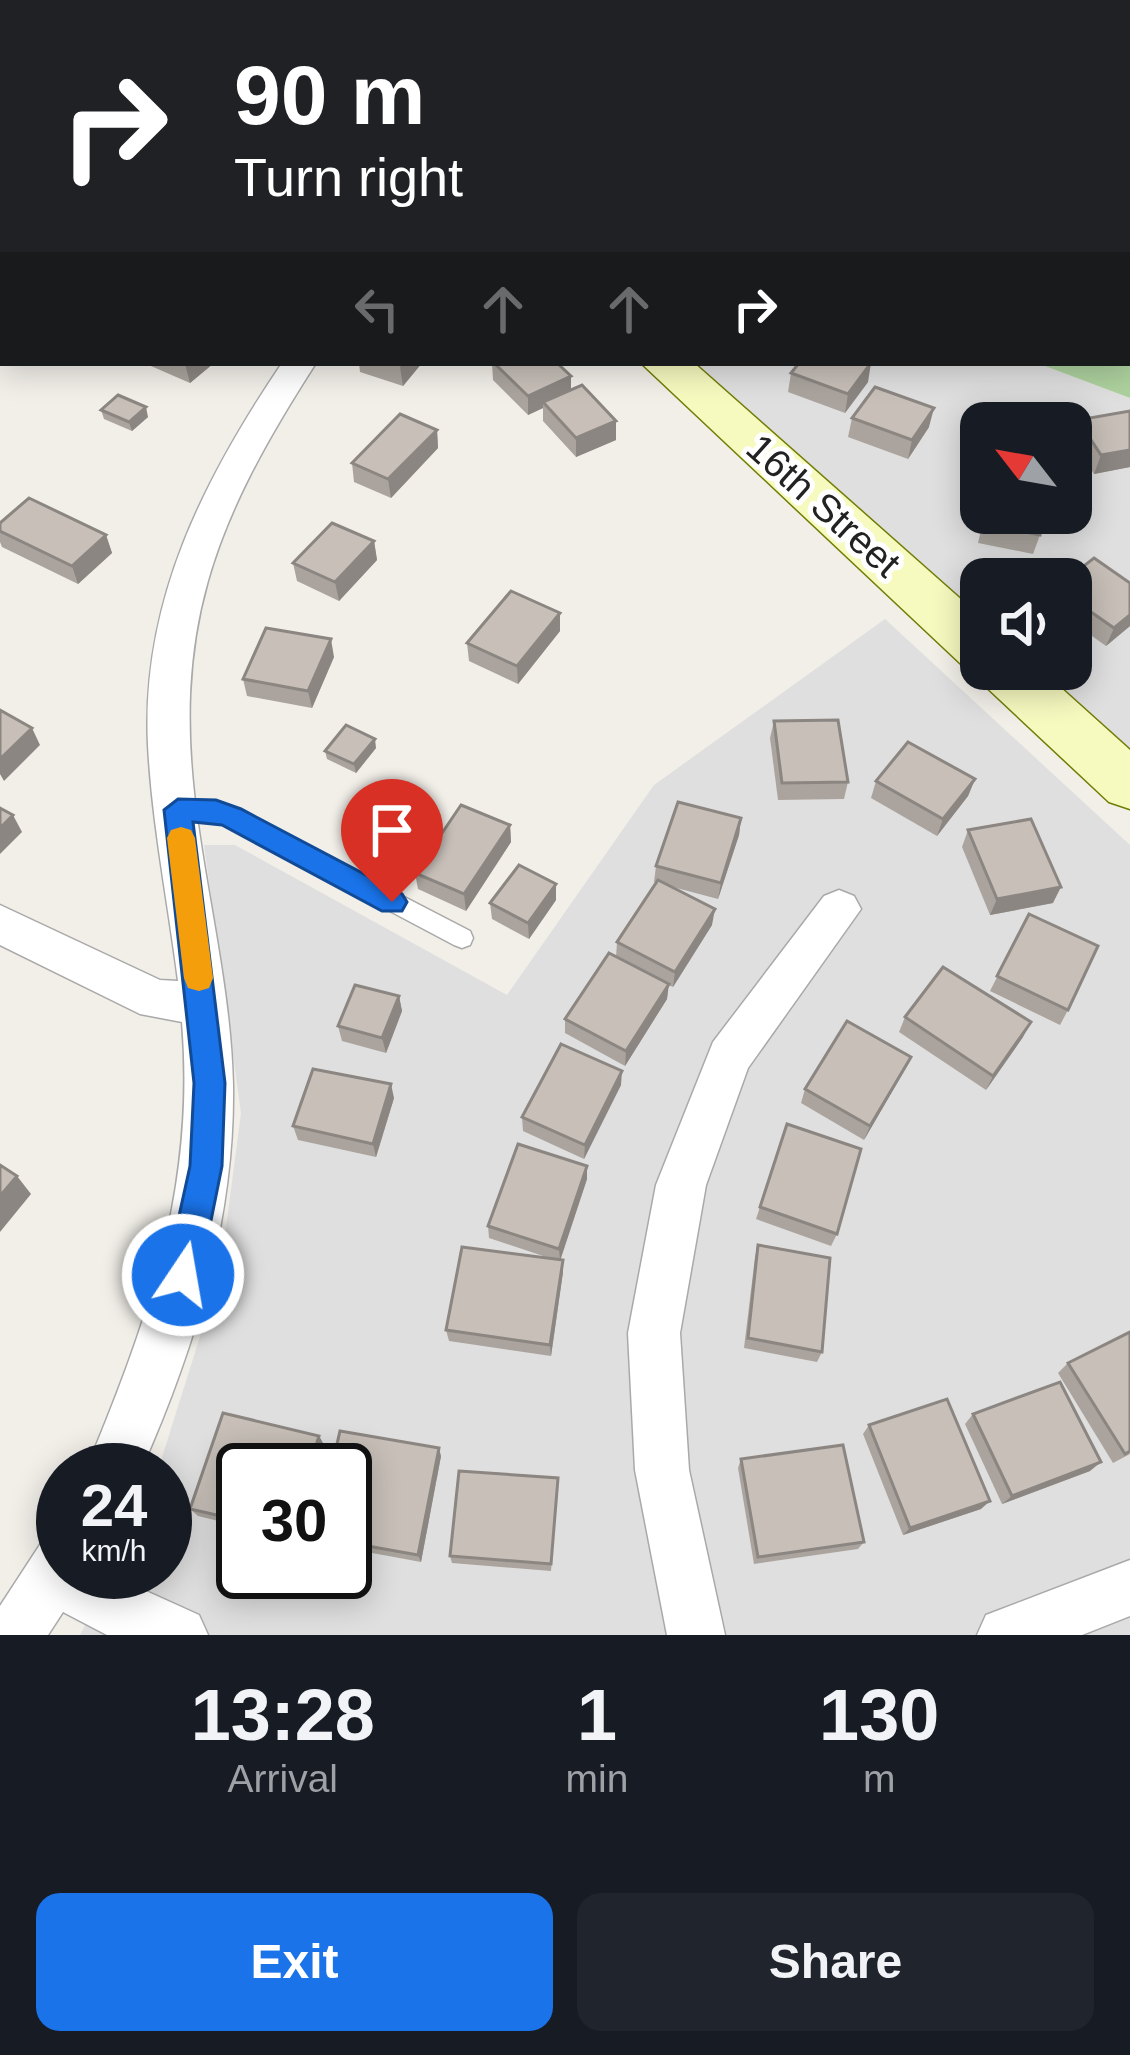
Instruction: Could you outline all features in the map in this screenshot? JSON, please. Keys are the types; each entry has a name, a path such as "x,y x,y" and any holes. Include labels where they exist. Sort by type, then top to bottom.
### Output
{"street":[{"path":"126,1443 141,1411 176,1298 206,1166 209,1083 168,741 170,664 189,572 235,460 297,366"},
{"name":"16th Street","path":"668,366 960,630"},
{"path":"1026,690 1130,785"},
{"path":"696,1635 662,1470 654,1333 681,1185 730,1057 839,909"},
{"path":"0,925 156,1000 202,1003"},
{"path":"1006,1635 1130,1588"},
{"path":"15,1635 38,1599"},
{"path":"107,1599 146,1624 179,1635"}],"lane":[{"path":"178,810 232,817 462,938"}],"shaded area":[{"path":"694,366 1045,366 1130,398 1130,749 1063,690 1092,690 1092,558 960,558 960,600"},
{"path":"885,619 1130,845 1130,1635 80,1635 99,1599 192,1599 192,1443 166,1443 220,1273 241,1113 204,845 235,845 507,995 654,785"}],"green space":[{"path":"1045,366 1130,366 1130,398"}],"building":[{"path":"497,366 560,366 571,376 528,396"},
{"path":"797,366 869,366 848,394 791,373"},
{"path":"582,385 616,421 576,438 543,402"},
{"path":"875,387 934,408 912,440 852,418"},
{"path":"118,395 146,407 129,422 101,410"},
{"path":"1130,411 1130,450 1101,455 1092,441 1092,418"},
{"path":"400,414 437,430 388,479 352,463"},
{"path":"29,498 106,535 72,566 0,531 0,523"},
{"path":"332,523 374,541 335,582 293,563"},
{"path":"1092,560 1130,583 1130,615 1114,628 1092,613"},
{"path":"511,591 560,613 517,666 467,643"},
{"path":"266,628 331,639 308,691 243,679"},
{"path":"0,710 32,728 0,759"},
{"path":"838,720 848,782 782,783 774,721"},
{"path":"346,725 375,739 354,764 325,751"},
{"path":"908,742 975,779 943,819 876,781"},
{"path":"678,802 741,818 721,883 656,866"},
{"path":"461,805 510,825 464,894 415,873"},
{"path":"0,808 13,815 0,828"},
{"path":"1031,819 1061,887 997,899 968,830"},
{"path":"519,865 556,884 528,923 490,903"},
{"path":"658,880 715,909 675,972 617,942"},
{"path":"1029,914 1098,946 1068,1010 997,976"},
{"path":"609,953 669,984 626,1051 565,1019"},
{"path":"943,967 1031,1022 993,1076 905,1017"},
{"path":"355,985 399,996 382,1038 338,1026"},
{"path":"847,1021 911,1057 870,1126 805,1089"},
{"path":"561,1044 622,1071 585,1145 522,1117"},
{"path":"313,1069 391,1084 373,1144 293,1126"},
{"path":"787,1124 861,1149 837,1234 760,1207"},
{"path":"518,1144 587,1166 559,1249 488,1226"},
{"path":"0,1165 17,1176 0,1196"},
{"path":"758,1245 830,1258 822,1352 748,1338"},
{"path":"462,1247 563,1260 550,1345 446,1330"},
{"path":"1130,1332 1130,1451 1125,1454 1068,1363"},
{"path":"1060,1382 1101,1462 1012,1496 973,1414"},
{"path":"947,1399 990,1501 910,1528 869,1425"},
{"path":"223,1413 319,1436 317,1443 216,1443 216,1515 192,1509"},
{"path":"340,1431 439,1448 418,1555 372,1547 372,1443 337,1443"},
{"path":"843,1445 864,1542 758,1557 741,1459"},
{"path":"459,1471 558,1478 551,1564 450,1556"}],"slow traffic":[{"path":"181,838 199,978"}],"route":[{"path":"183,1275 206,1166 209,1083 178,810 232,817 392,902"}]}
